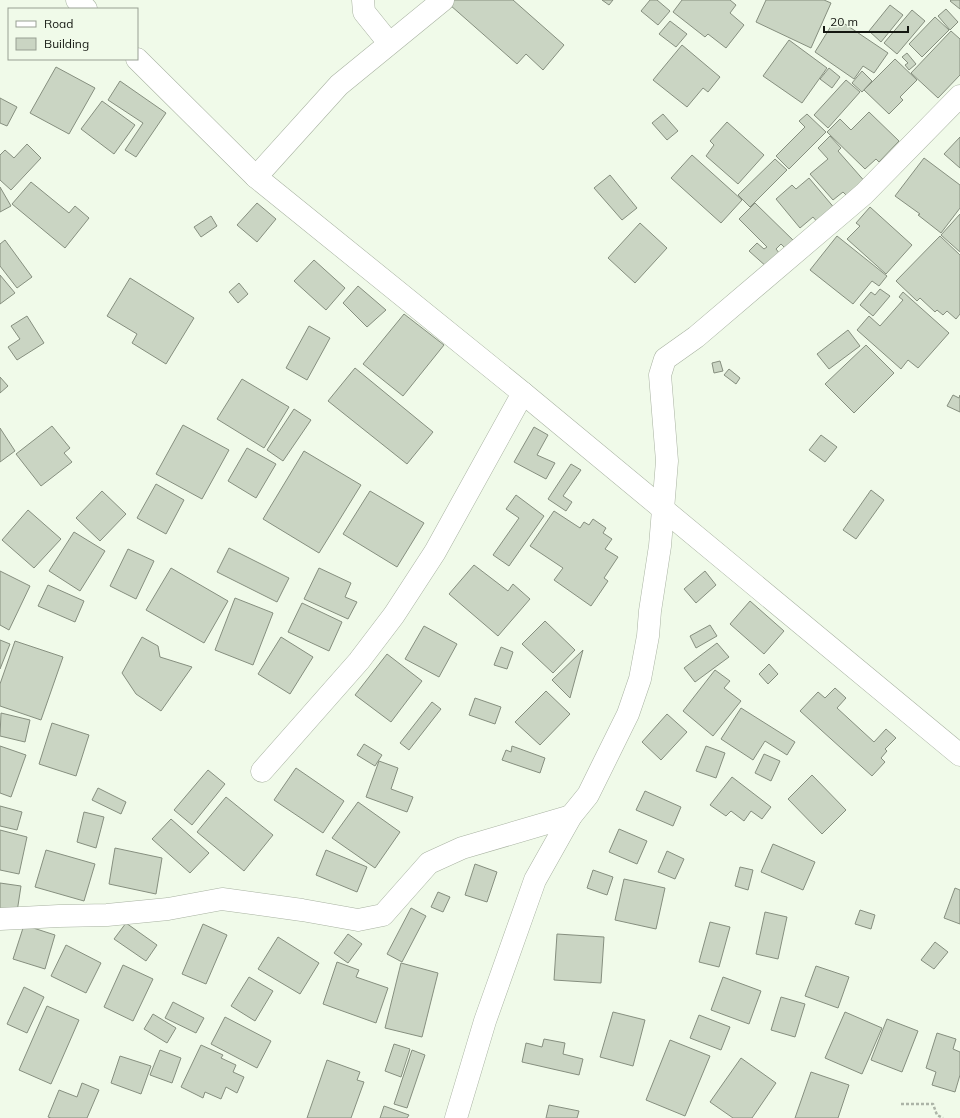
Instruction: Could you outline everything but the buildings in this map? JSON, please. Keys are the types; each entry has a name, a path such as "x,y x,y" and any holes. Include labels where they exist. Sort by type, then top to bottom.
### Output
{"street":[{"path":"77,0 85,8"},
{"path":"362,0 364,12 389,43"},
{"path":"256,177 340,85 389,43 443,0"},
{"path":"138,60 256,177 523,392 960,754"},
{"path":"456,1118 485,1021 535,880 571,816 592,788 628,714 640,679 648,636 650,611 660,546 662,507 667,461 660,375 665,359 696,338 864,194 960,96"},
{"path":"262,772 359,661 394,615 435,552 523,392"},
{"path":"0,919 108,915 168,909 222,899 302,910 358,920 383,915 429,863 462,848 571,816"}],"path":[{"path":"901,1104 933,1104 937,1116 943,1118"}]}
